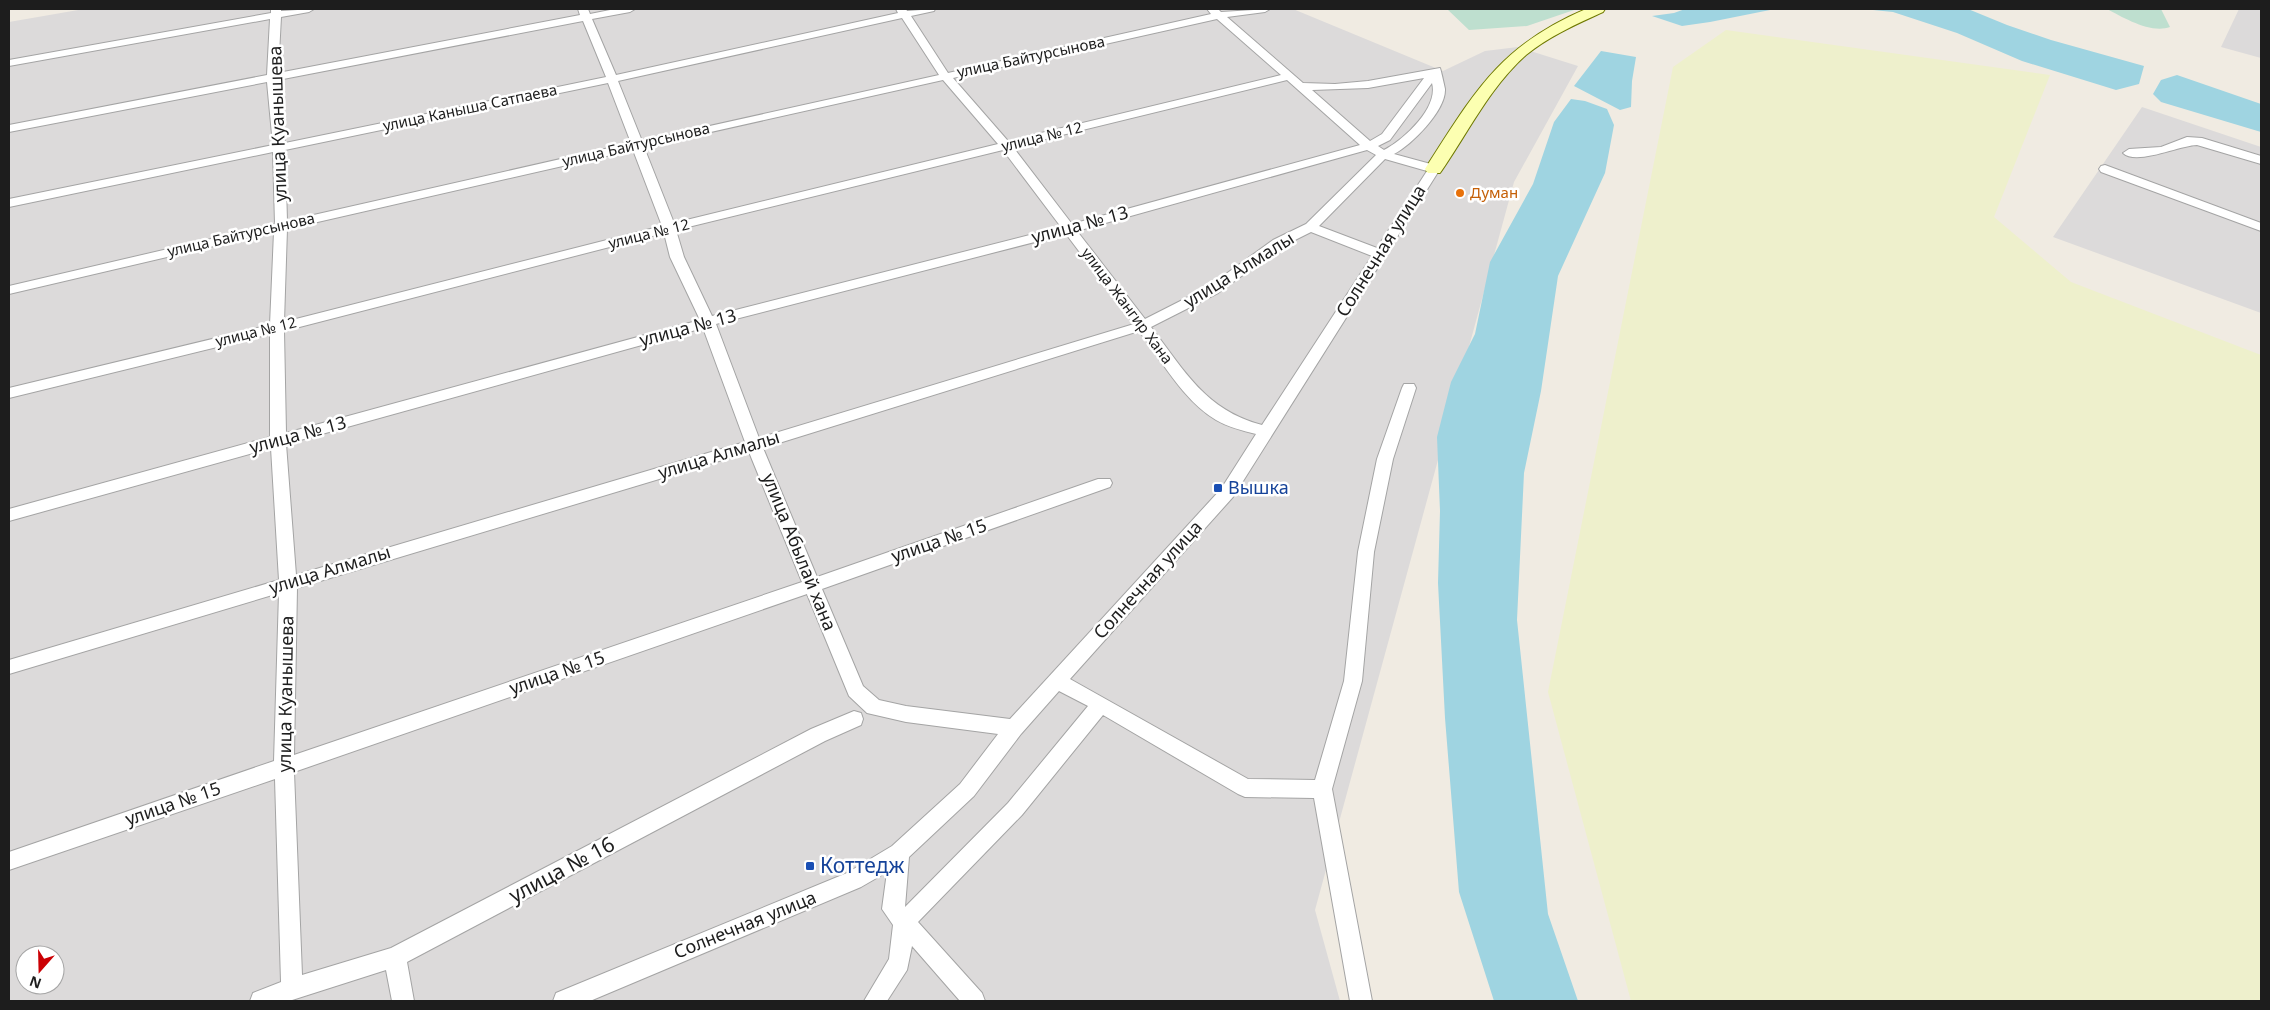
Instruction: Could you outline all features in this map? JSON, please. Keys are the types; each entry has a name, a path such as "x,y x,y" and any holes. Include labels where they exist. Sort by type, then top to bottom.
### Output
{"street":[{"path":"9,63 276,12 309,9"},
{"path":"9,128 585,13 630,9"},
{"name":"улица Каныша Сатпаева","path":"9,203 612,79 903,11 930,9"},
{"name":"улица Байтурсынова","path":"9,290 281,225 945,76 1216,12 1265,9"},
{"name":"Солнечная улица","path":"564,1001 854,880 898,854 967,790 1014,728 1227,494 1481,95 1521,52 1556,30 1598,9"},
{"name":"улица Жангир Хана","path":"903,11 945,76 1006,146 1189,387 1212,412 1229,422 1267,432"},
{"name":"улица Куанышева","path":"276,12 272,77 279,147 281,225 277,327 278,441 288,583 284,766 292,989"},
{"path":"1216,12 1370,146 1383,155 1402,162 1434,169"},
{"name":"улица Абылай хана","path":"585,13 669,228 677,256 708,322 754,445 856,691 874,706 906,714 1014,728"},
{"path":"1301,86 1345,88 1436,71"},
{"path":"1370,146 1386,137 1436,71"},
{"name":"улица Алмалы","path":"9,667 754,445 1142,326 1213,290 1278,243 1311,227 1383,155 1409,140 1434,106 1439,89 1436,71"},
{"name":"улица № 12","path":"9,393 396,299 669,228 1289,76"},
{"path":"2128,153 2163,150 2187,141 2198,141 2261,160"},
{"name":"улица № 13","path":"9,515 708,322 1069,229 1370,146"},
{"path":"2105,169 2261,227"},
{"path":"1311,227 1380,254"},
{"path":"1361,1001 1322,788 1353,681 1366,552 1384,458 1409,388"},
{"name":"улица № 15","path":"9,861 812,586 1104,483"},
{"path":"1057,681 1101,704 1245,788 1322,788"},
{"path":"875,1001 899,962 904,922 1015,809 1101,704"},
{"name":"улица № 16","path":"262,1001 292,989 395,957 818,735 854,719"},
{"path":"898,854 893,909 974,1001"},
{"path":"395,957 403,1001"}],"shaded area":[{"path":"84,9 1293,9 1443,71 1485,51 1518,47 1578,66 1514,182 1315,910 1340,1001 9,1001 9,22"},
{"path":"2239,9 2261,9 2261,58 2221,47"},
{"path":"2142,107 2261,147 2261,313 2053,237"}],"green space":[{"path":"1447,9 1577,9 1527,26 1469,30"},
{"path":"2107,9 2161,9 2170,27 2163,29 2146,27"},
{"path":"1726,30 2050,75 1994,217 2071,282 2261,355 2261,1001 1631,1001 1548,692 1673,67"}],"water":[{"path":"1685,9 1775,9 1682,26 1652,16 1674,13"},
{"path":"1863,9 1968,9 2051,40 2144,66 2139,84 2116,90 2022,61 1957,33 1893,12"},
{"path":"1601,51 1636,57 1632,81 1631,107 1620,110 1574,86"},
{"path":"2177,75 2261,104 2261,132 2161,102 2153,94 2161,80"},
{"path":"1571,99 1585,101 1607,109 1614,125 1605,173 1558,276 1541,391 1524,473 1517,620 1548,914 1578,1001 1494,1001 1459,892 1445,718 1438,583 1440,511 1437,437 1451,382 1475,334 1490,262 1533,184 1554,122"}],"place":[{"name":"Думан","path":"1460,193"},
{"name":"Вышка","path":"1218,488"},
{"name":"Коттедж","path":"810,866"}]}
